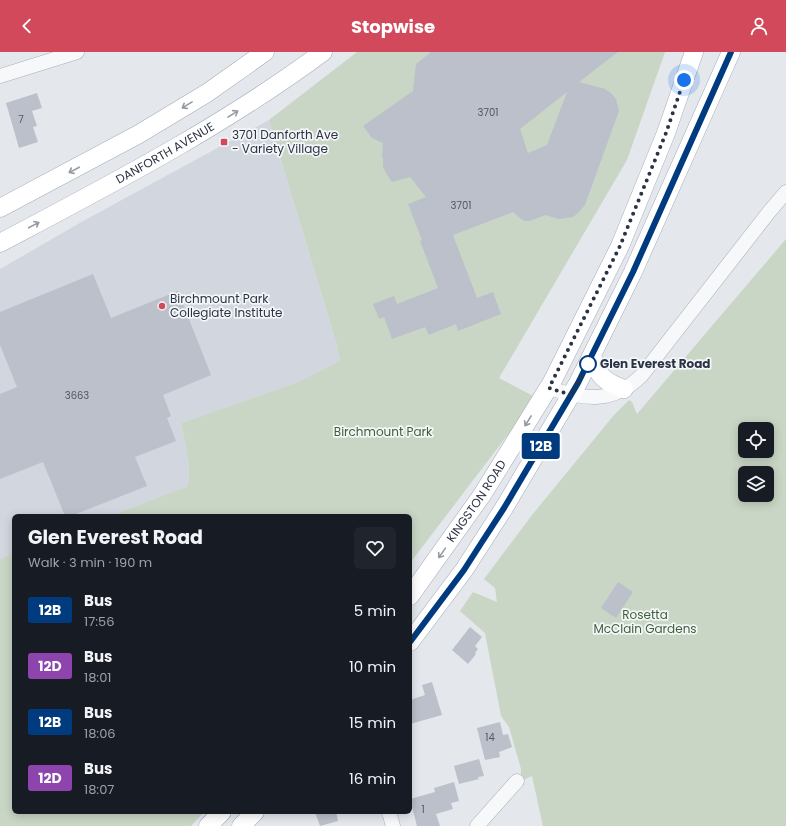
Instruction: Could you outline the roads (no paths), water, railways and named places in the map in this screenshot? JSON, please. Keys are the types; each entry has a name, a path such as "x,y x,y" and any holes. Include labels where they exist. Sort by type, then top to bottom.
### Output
{"main road":[{"path":"0,208 139,134 207,93 265,52"},
{"name":"DANFORTH AVENUE","path":"0,243 141,168 193,138 242,108 323,52"},
{"name":"KINGSTON ROAD","path":"412,593 482,496 549,388 620,246 666,133 694,52"},
{"name":"KINGSTON ROAD","path":"412,639 464,570 504,508 571,395 633,272 731,52"},
{"path":"592,356 602,377 609,384 624,389"},
{"path":"208,826 220,814"},
{"path":"242,826 253,814"}],"street":[{"path":"0,76 77,52"},
{"path":"549,388 571,395 591,398 604,397 624,389 634,383 642,375 786,192"},
{"path":"477,826 517,781"},
{"path":"390,814 393,826"}],"place":[{"name":"3701 Danforth Ave - Variety Village","path":"224,142"},
{"name":"Birchmount Park Collegiate Institute","path":"162,306"},
{"name":"Glen Everest Road","path":"588,364"}],"park label":[{"name":"Birchmount Park","path":"383,432"},
{"name":"Rosetta McClain Gardens","path":"645,622"}]}
